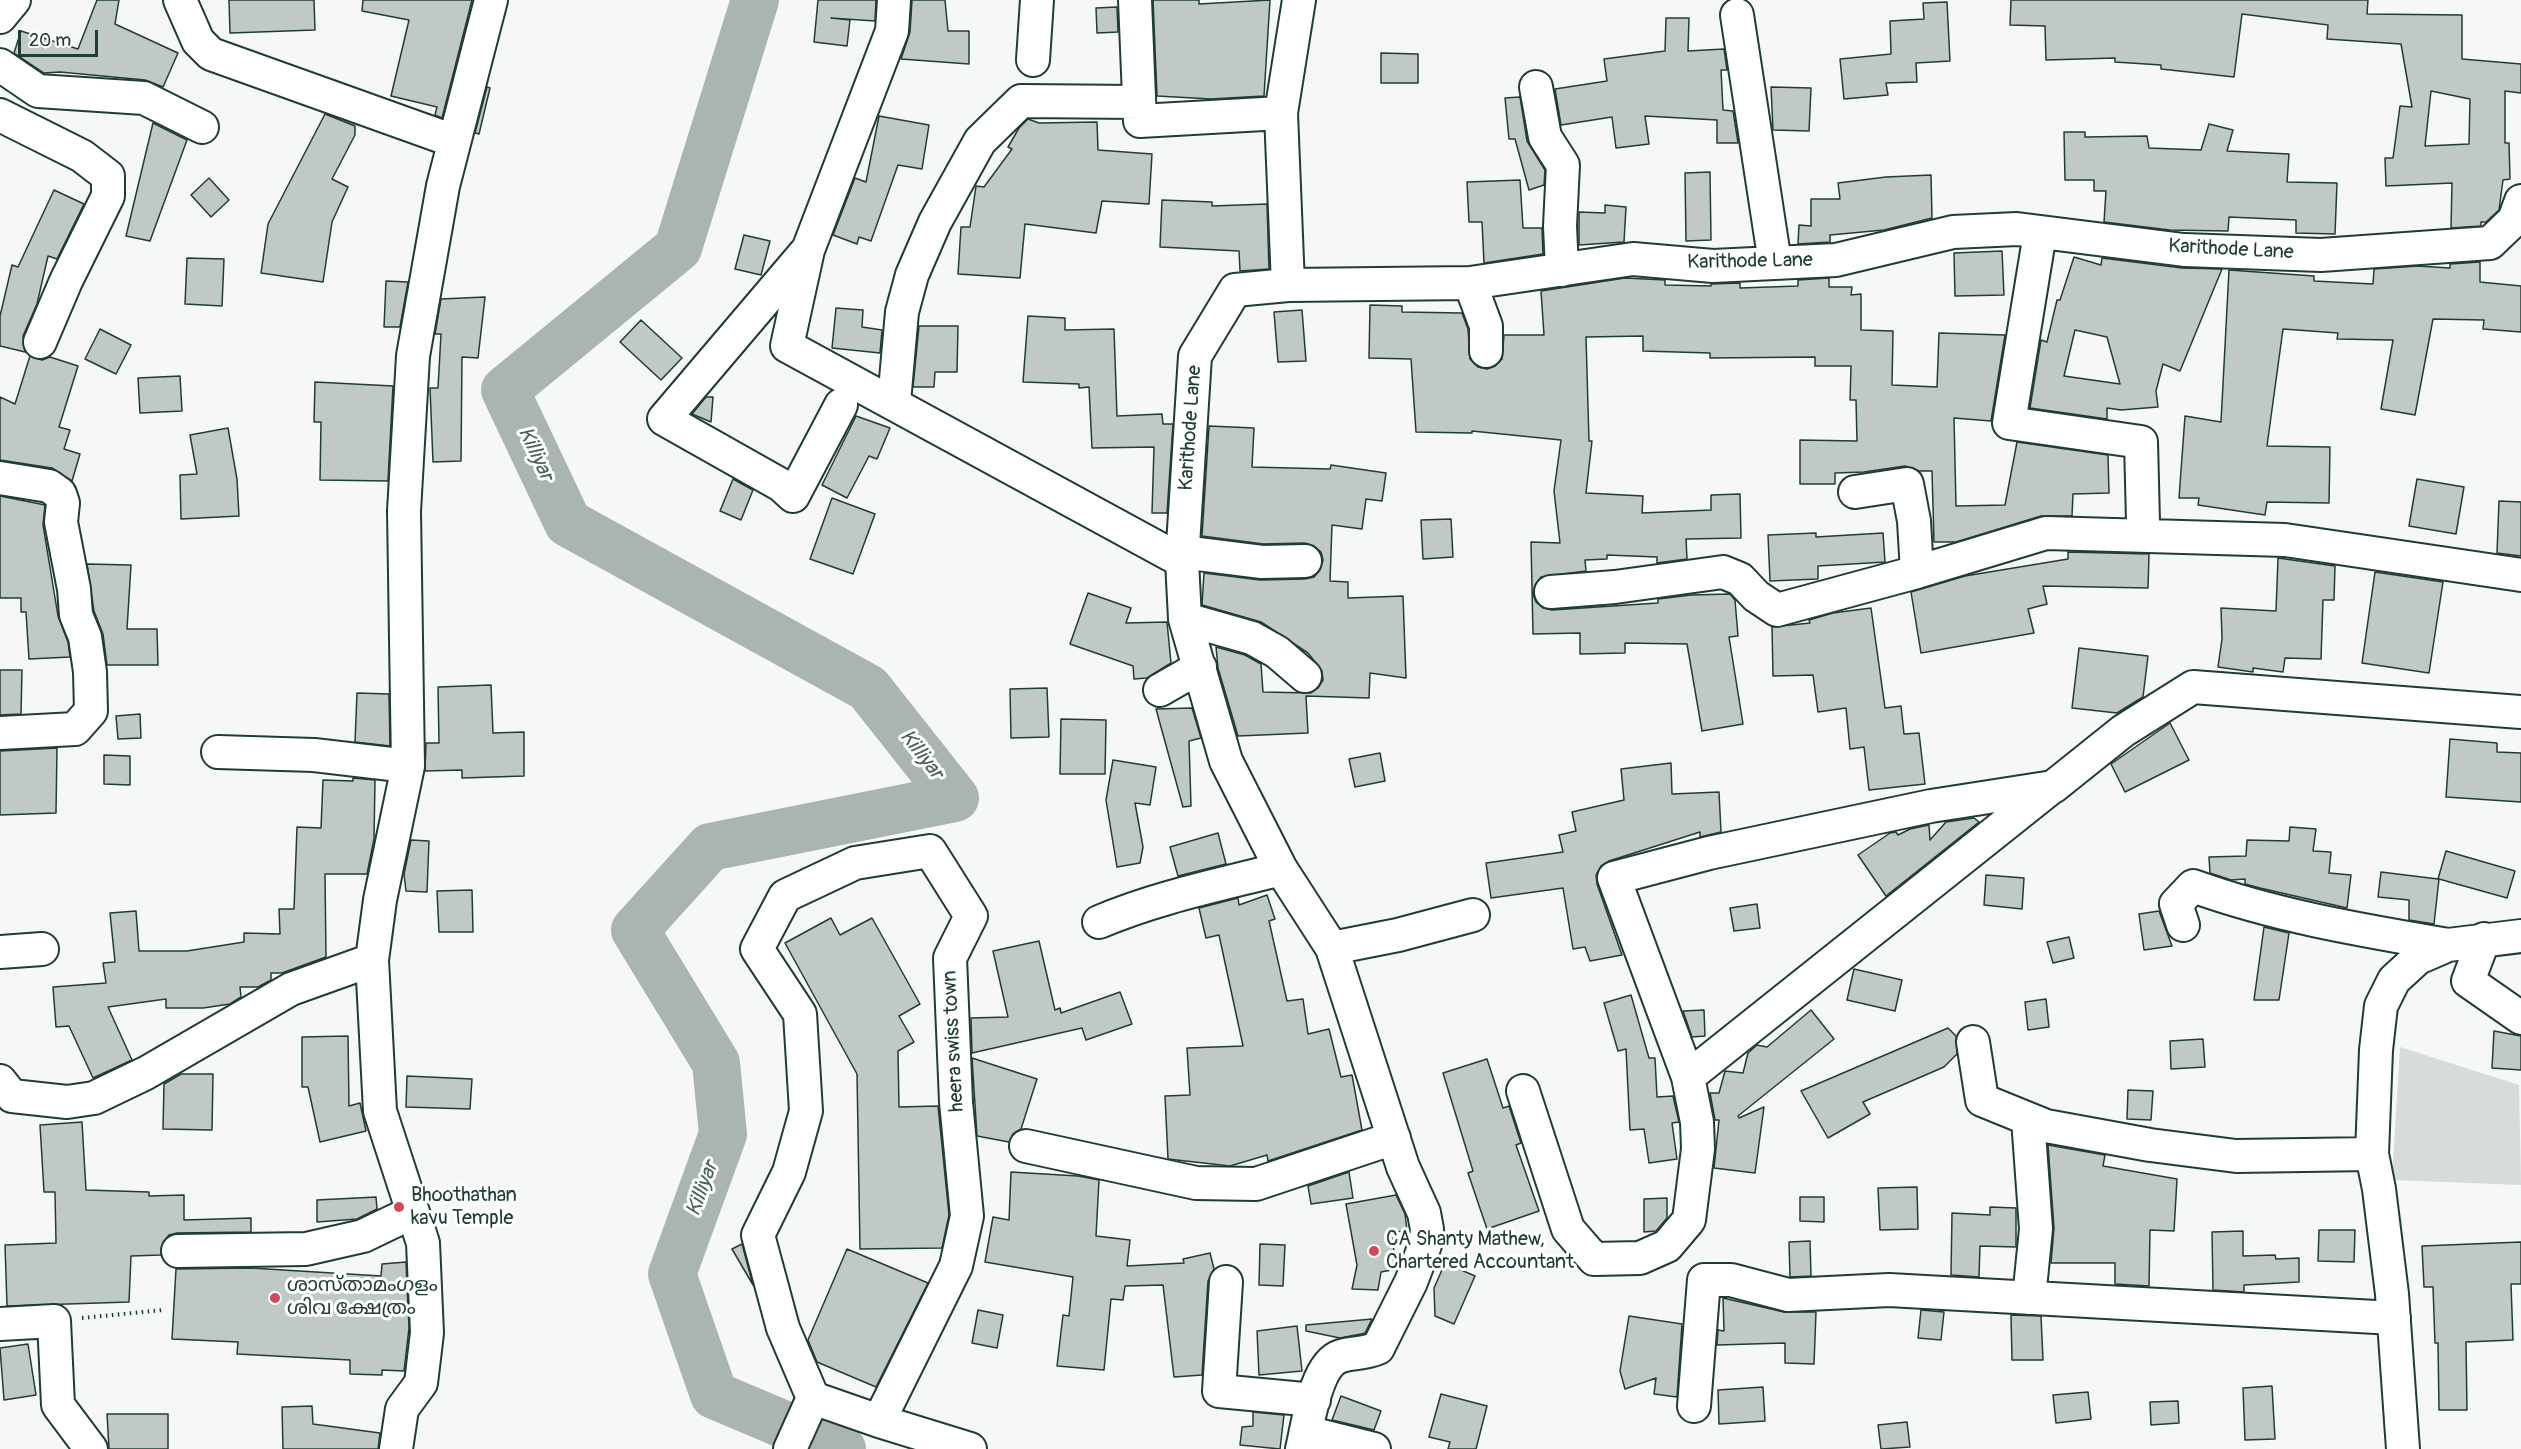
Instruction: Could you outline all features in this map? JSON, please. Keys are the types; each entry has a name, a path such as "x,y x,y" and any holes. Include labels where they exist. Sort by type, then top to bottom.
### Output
{"street":[{"path":"0,17 14,0"},
{"path":"180,0 198,40 211,54 454,141"},
{"path":"396,1449 402,1409 421,1383 427,1333 423,1243 380,1111 372,960 380,900 408,766 404,511 413,356 443,186 491,0"},
{"path":"894,0 892,31 808,250 787,346 894,402 1014,470 1182,556 1262,562 1305,561"},
{"path":"1033,60 1037,0"},
{"path":"1135,0 1140,121 1281,113"},
{"path":"1288,285 1281,113 1299,0"},
{"path":"1737,15 1775,263"},
{"path":"0,65 38,91 144,98 202,127"},
{"path":"1536,87 1545,137 1563,165 1560,226 1562,270"},
{"path":"894,402 902,312 912,275 935,222 980,141 1021,101 1139,102"},
{"path":"0,115 82,156 108,176 108,196 66,281 40,342"},
{"name":"Karithode Lane","path":"1182,556 1195,356 1235,290 1288,285 1470,283 1633,259 1713,266 1836,260 1953,232 2018,229 2184,250 2321,255 2490,243 2514,220 2521,201"},
{"path":"2040,233 2009,423 2141,442 2143,522"},
{"path":"808,250 664,419 782,485 793,496 841,405"},
{"path":"1470,283 1486,326 1486,351"},
{"path":"0,478 49,486 60,494 63,503 61,522 74,589 76,615 85,638 89,661 91,711 75,729 0,734"},
{"path":"1855,492 1906,484 1914,521 1917,572"},
{"path":"1551,592 1615,587 1723,572 1740,579 1756,596 1777,610 1917,572 2046,533 2285,540 2521,574"},
{"path":"1182,556 1185,619 1226,761 1281,869 1332,948 1394,1138 1424,1213 1427,1229 1425,1245 1411,1282 1378,1348 1367,1353 1340,1356 1322,1373 1304,1440 1374,1449"},
{"path":"1185,619 1252,638 1277,652 1305,676"},
{"path":"1160,690 1200,667"},
{"path":"1688,1077 2123,731 2193,687 2521,712"},
{"path":"218,752 314,755 408,766"},
{"path":"1523,1091 1568,1229 1594,1259 1640,1258 1667,1246 1689,1220 1698,1149 1696,1122 1688,1077 1614,878 1709,853 1920,808 2053,787"},
{"name":"heera swiss town","path":"813,1398 783,1328 758,1235 789,1172 806,1112 800,1014 757,949 784,896 855,863 930,851 971,916 950,958 956,1102 967,1216 956,1266 879,1420"},
{"path":"1099,922 1135,907 1190,890 1281,869"},
{"path":"2183,925 2176,904 2193,885 2244,904 2311,920 2448,945"},
{"path":"1332,948 1398,936 1473,915"},
{"path":"2403,1449 2394,1318 2379,1189 2372,1154 2376,1050 2382,1006 2394,980 2418,958 2448,945 2521,936"},
{"path":"2484,939 2468,981 2521,1018"},
{"path":"0,952 42,949"},
{"path":"0,1081 12,1096 67,1102 94,1098 146,1073 291,989 372,960"},
{"path":"1973,1042 1982,1100 2046,1126 2150,1145 2236,1156 2372,1154"},
{"path":"2028,1119 2036,1229 2029,1298"},
{"path":"1026,1146 1196,1183 1256,1184 1394,1138"},
{"path":"177,1251 306,1249 363,1236 412,1212"},
{"path":"1694,1406 1703,1324 1704,1280 1731,1280 1788,1295 1889,1290 2394,1318"},
{"path":"1226,1282 1219,1391 1314,1400"},
{"path":"0,1324 54,1321 58,1405 91,1449"},
{"path":"790,1449 813,1398 970,1449"}],"path":[{"path":"54,1321 138,1310 163,1310"}],"shaded area":[{"path":"2400,1047 2519,1085 2521,1185 2392,1180"}],"building":[{"path":"97,0 119,0 115,24 178,53 163,87 145,80 60,72 44,73 14,53 21,31 78,49"},
{"path":"229,0 314,0 315,30 230,33"},
{"path":"363,0 472,0 442,118 435,115 437,107 391,96 409,20 362,11"},
{"path":"818,0 876,0 875,21 831,18 850,20 847,46 814,42"},
{"path":"912,0 945,0 948,31 969,31 969,64 901,59 910,32"},
{"path":"1153,0 1199,0 1199,4 1270,0 1264,96 1211,99 1157,96"},
{"path":"2011,0 2368,0 2367,14 2462,15 2462,59 2521,64 2521,93 2505,91 2505,143 2509,143 2510,179 2503,180 2499,210 2486,222 2481,222 2481,226 2451,228 2452,183 2386,186 2385,158 2393,158 2400,106 2412,107 2401,44 2327,39 2328,25 2242,14 2234,77 2161,69 2161,65 2115,62 2115,58 2046,60 2045,26 2010,25","holes":["2431,91 2470,99 2469,144 2425,146"]},
{"path":"1947,2 1950,61 1916,63 1917,82 1886,83 1888,95 1844,99 1840,59 1891,54 1890,21 1924,19 1923,3"},
{"path":"1117,7 1118,32 1097,33 1096,8"},
{"path":"1666,18 1689,18 1688,51 1724,49 1727,70 1721,70 1723,110 1733,111 1738,143 1717,143 1717,120 1645,116 1649,144 1616,148 1612,117 1561,125 1555,89 1607,81 1604,59 1665,51"},
{"path":"1381,53 1418,54 1418,83 1381,83"},
{"path":"487,87 490,88 479,134 475,133"},
{"path":"1771,87 1811,88 1809,131 1773,130"},
{"path":"1520,97 1527,141 1545,170 1544,185 1529,190 1515,139 1509,139 1505,98"},
{"path":"325,114 355,126 355,135 332,179 348,187 332,222 323,282 261,273 268,224"},
{"path":"879,116 929,125 922,169 898,165 871,241 859,237 857,244 833,235 855,178 866,182"},
{"path":"1028,119 1039,123 1097,122 1098,150 1152,154 1149,204 1102,201 1096,233 1025,224 1020,278 958,274 961,227 970,227 976,186 984,187 1012,149 1008,147 1019,128"},
{"path":"153,123 187,140 150,241 126,236"},
{"path":"2209,124 2233,130 2227,151 2289,154 2287,182 2337,183 2335,234 2296,233 2296,220 2229,217 2228,231 2170,230 2104,222 2106,191 2094,191 2094,180 2065,180 2064,132 2085,132 2085,137 2147,136 2149,148 2201,150"},
{"path":"1710,172 1711,240 1686,241 1685,173"},
{"path":"1931,175 1932,218 1884,230 1830,235 1830,242 1798,244 1799,225 1811,226 1811,199 1840,199 1838,183 1886,177"},
{"path":"209,178 229,200 211,217 191,195"},
{"path":"1520,180 1523,228 1542,228 1543,254 1484,263 1482,222 1469,222 1467,182"},
{"path":"54,190 84,204 57,259 48,256 37,304 23,336 25,352 0,346 0,316 12,265 18,267"},
{"path":"1162,200 1212,202 1212,206 1267,204 1269,269 1240,271 1239,251 1160,247"},
{"path":"1605,205 1626,207 1624,242 1579,245 1579,212 1605,213"},
{"path":"744,235 770,241 761,275 735,269"},
{"path":"2002,251 2004,295 1955,296 1954,253"},
{"path":"2074,257 2101,265 2102,258 2182,268 2222,269 2180,371 2163,364 2156,391 2158,407 2121,410 2107,408 2107,419 2030,408 2041,340 2047,342 2057,300 2060,300","holes":["2075,330 2107,337 2120,384 2064,376"]},
{"path":"187,258 224,259 222,306 185,304"},
{"path":"2480,262 2480,282 2521,286 2521,332 2483,329 2484,320 2433,319 2415,415 2381,409 2393,340 2337,339 2338,333 2283,329 2267,446 2330,447 2329,503 2267,502 2265,515 2198,505 2199,498 2179,498 2185,416 2221,422 2229,270 2314,276 2314,281 2373,284 2374,269 2418,266 2450,268 2450,264"},
{"path":"1625,278 1665,280 1665,285 1711,286 1711,284 1740,283 1740,288 1798,286 1798,280 1829,278 1829,287 1852,287 1851,295 1861,294 1861,330 1893,331 1892,385 1937,387 1939,333 2005,335 1991,421 1954,418 1956,506 2005,505 2017,442 2108,455 2109,493 2073,494 2072,516 2041,516 1956,542 1934,542 1932,471 1919,471 1905,466 1864,472 1835,473 1835,484 1800,484 1800,440 1857,441 1856,400 1850,400 1851,366 1815,366 1815,357 1710,358 1710,353 1643,351 1643,336 1586,337 1589,441 1592,441 1586,493 1643,496 1642,513 1711,510 1711,495 1740,494 1741,538 1686,539 1687,559 1657,563 1657,557 1607,555 1607,559 1585,560 1586,571 1541,577 1535,585 1533,594 1536,602 1543,608 1552,610 1658,603 1658,599 1730,594 1735,600 1738,636 1729,637 1743,724 1702,731 1687,644 1625,643 1625,653 1580,654 1580,633 1533,634 1531,542 1560,543 1554,491 1561,440 1472,431 1472,433 1416,432 1411,359 1369,358 1370,305 1402,306 1402,312 1462,313 1468,329 1470,359 1478,367 1487,369 1495,366 1502,359 1504,335 1544,335 1541,291"},
{"path":"386,281 408,282 400,327 384,327"},
{"path":"485,297 478,358 462,357 461,461 433,462 430,388 438,388 441,334 435,334 441,299"},
{"path":"836,308 863,310 862,327 882,330 880,353 832,348"},
{"path":"1302,310 1306,361 1278,362 1274,312"},
{"path":"1028,316 1065,318 1065,330 1114,329 1117,416 1162,414 1163,424 1173,424 1167,513 1152,513 1154,447 1092,448 1089,387 1079,388 1079,384 1023,382"},
{"path":"641,320 682,358 661,380 620,342"},
{"path":"919,326 958,326 957,372 935,372 934,387 913,387"},
{"path":"100,329 131,345 116,374 85,359"},
{"path":"30,356 42,360 50,357 78,366 59,427 70,430 64,449 80,454 72,481 52,468 0,460 0,397 15,404"},
{"path":"180,376 182,411 140,413 138,378"},
{"path":"315,382 393,386 388,481 320,480 321,422 314,422"},
{"path":"706,397 713,397 711,422 692,414"},
{"path":"856,416 890,428 877,459 869,456 847,498 822,485"},
{"path":"1209,426 1254,428 1252,467 1330,469 1331,465 1386,473 1382,501 1366,499 1362,529 1332,525 1330,581 1348,582 1348,598 1403,596 1406,678 1370,673 1369,698 1306,696 1308,733 1238,736 1218,668 1216,647 1245,655 1261,664 1263,692 1311,693 1323,680 1322,671 1308,653 1261,622 1202,605 1204,573 1260,580 1305,579 1314,577 1320,570 1323,560 1321,552 1305,543 1263,544 1202,536"},
{"path":"228,428 237,479 239,516 181,519 180,475 197,474 190,435"},
{"path":"733,479 753,490 741,520 720,511"},
{"path":"2417,479 2464,487 2456,534 2409,526"},
{"path":"0,496 45,505 43,525 58,616 68,642 70,657 29,659 26,612 21,612 21,598 0,598"},
{"path":"832,498 875,514 853,574 810,559"},
{"path":"2499,501 2521,502 2521,556 2497,553"},
{"path":"1451,519 1453,557 1423,559 1421,520"},
{"path":"1816,533 1816,537 1883,533 1885,562 1818,566 1818,579 1770,581 1768,535"},
{"path":"2068,552 2149,554 2148,588 2043,586 2047,604 2028,609 2034,633 1921,653 1911,592 1965,576 2068,559"},
{"path":"2278,558 2335,566 2334,600 2323,600 2321,659 2285,658 2283,672 2253,668 2253,672 2218,667 2222,639 2221,608 2276,611"},
{"path":"87,564 131,565 127,629 157,629 158,665 107,665 103,634 94,611"},
{"path":"2375,572 2443,582 2429,673 2362,663"},
{"path":"1088,593 1131,608 1126,623 1167,622 1171,663 1147,678 1134,679 1133,666 1070,644"},
{"path":"1871,608 1885,708 1901,706 1904,734 1919,733 1925,784 1869,790 1864,747 1850,749 1846,708 1818,712 1813,675 1773,676 1772,627 1810,623 1809,620 1833,613"},
{"path":"2079,648 2148,656 2143,697 2117,713 2072,708"},
{"path":"0,670 22,670 21,714 0,715"},
{"path":"491,685 493,733 524,732 524,776 462,778 462,770 425,771 426,743 439,743 438,687"},
{"path":"1047,688 1049,737 1011,738 1010,689"},
{"path":"357,693 389,694 390,746 355,742"},
{"path":"1192,708 1201,738 1189,741 1191,806 1183,807 1156,709"},
{"path":"140,714 141,738 118,739 116,716"},
{"path":"1061,719 1106,720 1105,774 1060,774"},
{"path":"2170,723 2189,760 2125,792 2111,764"},
{"path":"2450,739 2497,743 2497,752 2521,753 2521,802 2446,797"},
{"path":"57,748 56,813 0,815 0,751"},
{"path":"1380,753 1385,781 1355,787 1349,759"},
{"path":"104,755 130,756 130,785 104,784"},
{"path":"1113,760 1156,767 1150,805 1135,803 1143,847 1140,863 1117,867 1106,800"},
{"path":"1671,763 1672,794 1719,792 1721,832 1700,837 1700,832 1609,861 1601,866 1596,875 1597,884 1622,955 1590,961 1585,947 1573,949 1563,888 1491,898 1486,863 1563,852 1559,835 1576,831 1572,812 1624,800 1621,769"},
{"path":"353,778 375,780 374,839 367,874 325,874 326,957 282,973 271,973 271,980 258,987 240,987 241,997 230,1004 203,1008 166,1008 166,999 108,1007 132,1060 93,1078 69,1026 56,1027 53,987 106,983 103,963 115,962 110,913 136,911 139,951 187,951 244,942 244,933 280,934 279,909 294,909 297,827 321,828 323,780 353,781"},
{"path":"1974,818 1979,822 1886,896 1858,855 1890,833 1896,832 1898,835 1910,829 1929,825 1930,840 1946,822"},
{"path":"2290,827 2316,829 2313,851 2331,852 2329,873 2351,875 2347,908 2245,884 2245,879 2231,880 2210,873 2209,857 2246,856 2247,840 2289,841"},
{"path":"1218,833 1226,864 1178,876 1170,847"},
{"path":"411,840 429,841 427,892 406,891 404,874"},
{"path":"2446,851 2515,871 2507,898 2439,879 2434,924 2409,920 2409,900 2378,897 2381,872 2438,879"},
{"path":"1986,875 2024,878 2022,909 1984,905"},
{"path":"472,890 473,932 439,932 437,891"},
{"path":"1267,895 1275,919 1269,921 1287,1001 1303,999 1308,1034 1329,1029 1341,1077 1352,1075 1362,1130 1268,1161 1267,1155 1230,1166 1168,1159 1165,1096 1190,1095 1187,1048 1243,1046 1219,935 1206,938 1199,908 1238,898 1239,905"},
{"path":"1757,904 1760,928 1734,931 1730,908"},
{"path":"2159,911 2172,946 2144,950 2139,914"},
{"path":"831,918 840,935 872,918 920,1004 899,1016 914,1042 898,1051 899,1107 938,1106 949,1215 942,1248 860,1249 857,1074 785,943"},
{"path":"2264,927 2289,933 2279,1000 2254,1000"},
{"path":"2069,937 2074,958 2053,963 2047,942"},
{"path":"1039,941 1055,1010 1060,1008 1061,1013 1120,992 1132,1024 1086,1040 1082,1028 972,1053 971,1018 1008,1017 993,951"},
{"path":"1854,969 1902,980 1895,1011 1847,1000"},
{"path":"1631,995 1649,1058 1655,1058 1657,1097 1673,1096 1679,1122 1672,1123 1677,1159 1649,1163 1644,1129 1630,1130 1626,1049 1618,1051 1604,1003"},
{"path":"2046,999 2049,1027 2028,1030 2025,1002"},
{"path":"1704,1010 1705,1036 1692,1037 1683,1011"},
{"path":"1811,1010 1834,1039 1738,1116 1739,1118 1764,1107 1755,1173 1714,1168 1719,1120 1715,1120 1710,1093 1719,1093 1725,1071 1743,1073 1748,1053 1757,1045 1767,1047"},
{"path":"1948,1028 1956,1036 1957,1054 1944,1067 1863,1102 1870,1114 1828,1138 1801,1091"},
{"path":"2494,1031 2521,1036 2521,1070 2492,1068"},
{"path":"348,1036 349,1106 360,1103 366,1131 320,1142 308,1087 302,1087 302,1037"},
{"path":"2203,1039 2205,1067 2171,1069 2170,1041"},
{"path":"972,1058 1037,1079 1021,1129 1013,1134 1009,1142 977,1136"},
{"path":"1487,1059 1503,1108 1509,1106 1521,1143 1516,1145 1539,1211 1487,1229 1468,1173 1473,1171 1443,1073"},
{"path":"181,1074 213,1074 212,1130 163,1129 164,1084"},
{"path":"407,1076 472,1079 470,1109 406,1107"},
{"path":"2128,1090 2153,1091 2151,1120 2127,1119"},
{"path":"82,1122 86,1190 149,1192 149,1196 184,1195 184,1220 251,1218 251,1232 177,1233 169,1235 163,1242 161,1255 131,1256 129,1302 7,1306 5,1245 56,1243 55,1192 44,1192 40,1125"},
{"path":"2048,1145 2105,1155 2103,1166 2177,1179 2174,1231 2150,1230 2149,1286 2115,1284 2115,1263 2051,1263 2054,1228"},
{"path":"1011,1172 1078,1176 1099,1180 1096,1236 1130,1240 1127,1266 1184,1263 1183,1259 1210,1253 1214,1269 1208,1281 1202,1375 1174,1377 1163,1285 1125,1286 1123,1300 1111,1299 1104,1370 1057,1366 1063,1315 1069,1316 1073,1277 985,1262 993,1217 1009,1220"},
{"path":"1349,1172 1353,1198 1311,1204 1308,1186"},
{"path":"1917,1187 1918,1229 1880,1230 1878,1188"},
{"name":"CA Shanty Mathew, Chartered Accountant","path":"1396,1195 1405,1214 1407,1230 1391,1233 1397,1269 1381,1272 1378,1290 1352,1289 1357,1265 1346,1204"},
{"path":"376,1197 377,1209 357,1219 317,1222 317,1200"},
{"path":"1800,1197 1824,1197 1824,1222 1800,1221"},
{"path":"1667,1198 1667,1218 1656,1231 1644,1232 1644,1199"},
{"path":"1990,1207 2016,1208 2016,1247 1980,1246 1979,1277 1951,1275 1952,1213 1990,1215"},
{"path":"2319,1230 2355,1230 2354,1262 2318,1261"},
{"path":"2243,1231 2243,1256 2275,1255 2276,1259 2299,1258 2299,1282 2244,1285 2244,1292 2213,1290 2212,1232"},
{"path":"1810,1241 1811,1276 1790,1277 1789,1242"},
{"path":"2521,1242 2521,1284 2511,1284 2513,1340 2466,1342 2467,1410 2439,1410 2438,1343 2435,1343 2433,1287 2424,1287 2422,1246"},
{"path":"742,1244 753,1285 732,1249"},
{"path":"1260,1244 1285,1245 1283,1286 1259,1285"},
{"path":"847,1249 928,1283 876,1387 817,1362 808,1340"},
{"path":"406,1262 409,1328 404,1371 382,1370 382,1375 350,1374 350,1360 237,1354 238,1342 172,1339 176,1269 251,1268 381,1276 382,1264"},
{"path":"1445,1263 1475,1276 1454,1324 1435,1316 1434,1288"},
{"path":"1723,1298 1784,1312 1816,1312 1814,1364 1785,1363 1785,1343 1717,1345 1718,1330 1724,1331"},
{"path":"978,1310 1003,1315 997,1348 972,1343"},
{"path":"1921,1310 1944,1312 1941,1340 1918,1338"},
{"path":"2011,1315 2041,1316 2043,1360 2012,1360"},
{"path":"1629,1316 1682,1324 1677,1397 1654,1394 1656,1378 1625,1389 1620,1371"},
{"path":"1372,1319 1365,1333 1340,1338 1306,1331 1306,1325"},
{"path":"1297,1326 1302,1371 1259,1375 1257,1331"},
{"path":"28,1344 36,1395 4,1400 0,1348"},
{"path":"2272,1386 2275,1439 2245,1440 2243,1388"},
{"path":"1763,1387 1765,1421 1719,1424 1718,1390"},
{"path":"2088,1392 2091,1419 2056,1423 2053,1395"},
{"path":"1441,1394 1487,1406 1476,1449 1448,1449 1450,1442 1429,1437"},
{"path":"1341,1396 1381,1411 1374,1430 1332,1420"},
{"path":"2178,1401 2179,1423 2151,1425 2150,1402"},
{"path":"312,1406 313,1424 380,1433 378,1449 283,1449 282,1407"},
{"path":"1253,1412 1284,1415 1280,1449 1240,1445 1242,1427 1253,1426"},
{"path":"107,1414 168,1414 168,1449 109,1449"},
{"path":"1907,1422 1910,1447 1881,1449 1878,1425"}],"waterway":[{"name":"Killiyar","path":"755,0 678,248 505,390 568,523 868,688 955,798 710,847 635,930 716,1063 723,1134 672,1274 714,1395 842,1449"}],"place":[{"name":"Bhoothathan kavu Temple","path":"399,1207"},
{"name":"CA Shanty Mathew, Chartered Accountant","path":"1374,1251"},
{"name":"ശാസ്താമംഗളം ശിവ ക്ഷേത്രം","path":"275,1298"}]}
